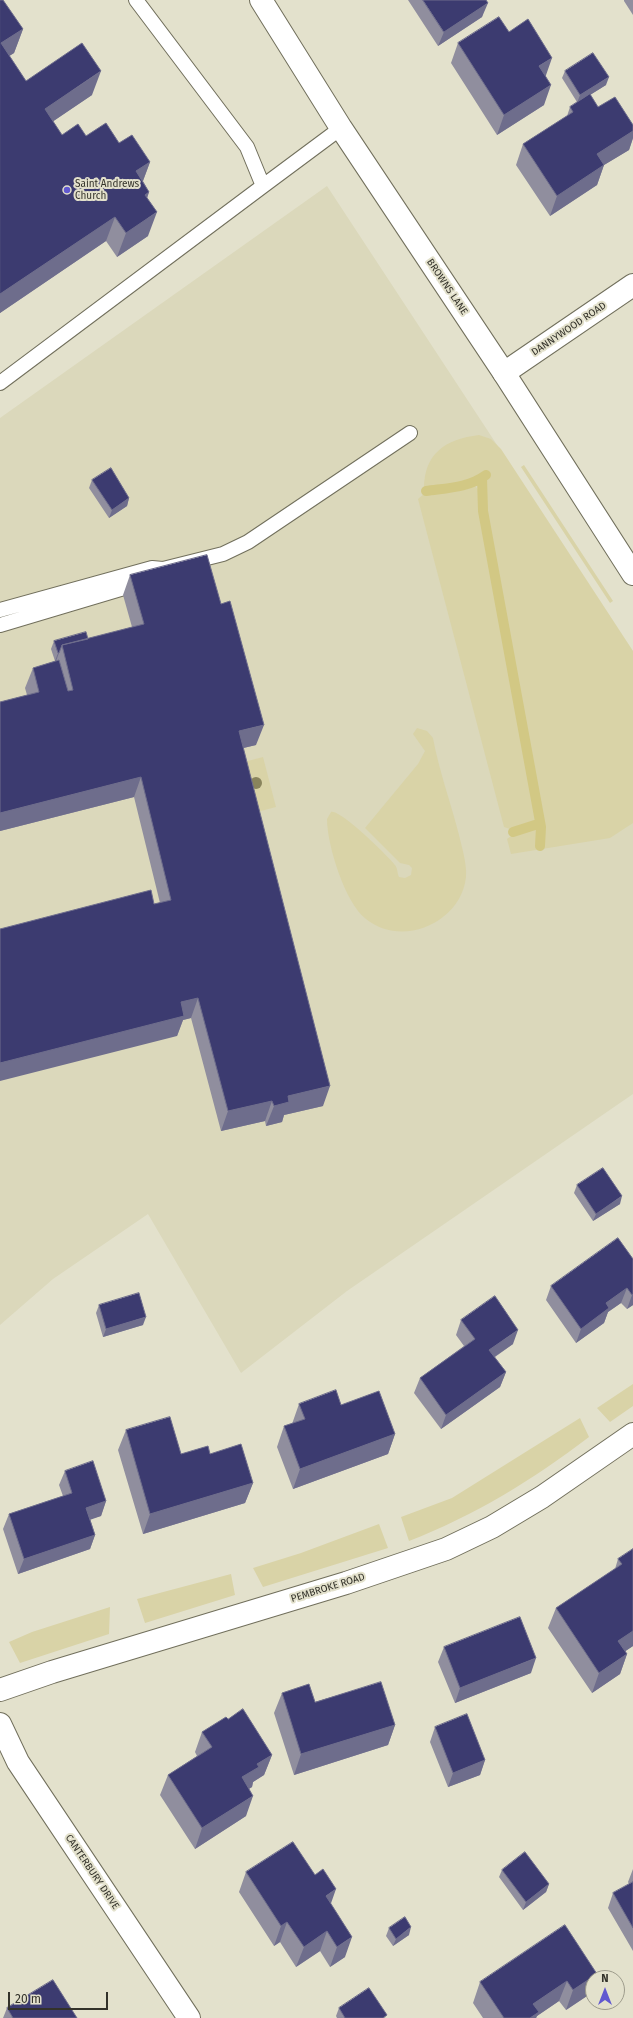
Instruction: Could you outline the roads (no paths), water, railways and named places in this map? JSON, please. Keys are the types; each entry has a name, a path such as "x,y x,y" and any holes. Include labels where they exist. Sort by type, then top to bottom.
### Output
{"street":[{"name":"BROWNS LANE","path":"260,0 341,128 504,373 633,574"},
{"name":"DANNYWOOD ROAD","path":"504,373 633,285"},
{"name":"PEMBROKE ROAD","path":"0,1690 52,1672 346,1583 446,1549 492,1527 542,1497 633,1434"},
{"name":"CANTERBURY DRIVE","path":"0,1724 18,1762 189,2018"}],"lane":[{"path":"136,0 247,147 263,186"},
{"path":"0,383 341,128"},
{"path":"0,610 152,568 163,569 223,554 248,542 410,433"},
{"path":"0,625 156,580 163,569"}],"waterway":[{"path":"426,491 465,485 472,483 486,475"},
{"path":"482,478 483,511 541,827 540,846"},
{"path":"513,832 538,824"}],"place":[{"name":"Saint Andrews Church","path":"67,190"}]}
